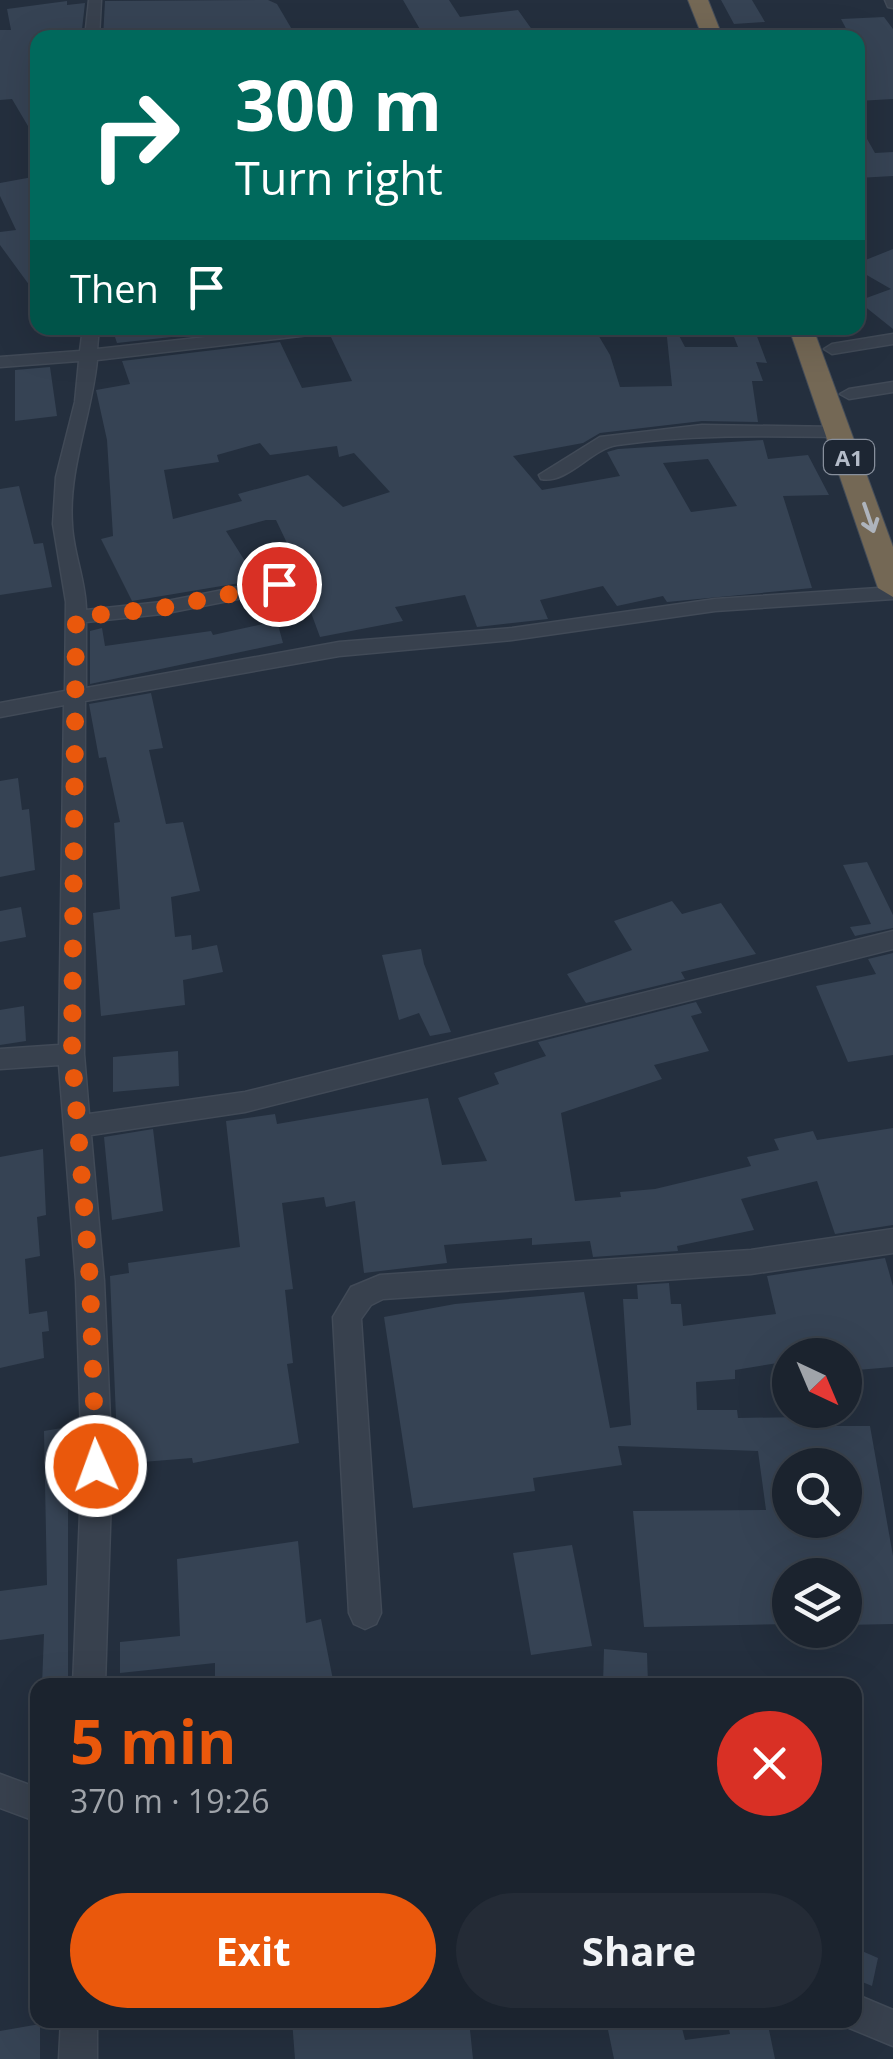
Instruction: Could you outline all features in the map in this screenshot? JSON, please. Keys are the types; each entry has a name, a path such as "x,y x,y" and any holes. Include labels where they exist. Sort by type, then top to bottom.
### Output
{"highway":[{"path":"678,0 689,30"},
{"path":"698,0 710,30"},
{"name":"A1","path":"804,335 893,590"},
{"name":"A1","path":"828,338 893,509"}],"street":[{"path":"93,30 96,0"},
{"path":"89,335 84,402 65,477 62,524 76,617 72,1054 90,1281 96,1466 89,1678"},
{"path":"0,362 266,335"},
{"path":"828,338 893,338"},
{"path":"849,394 893,388"},
{"path":"548,475 606,441 702,430 840,432"},
{"path":"76,617 162,608 279,584"},
{"path":"0,710 338,649 512,634 715,605 893,590"},
{"path":"75,1127 245,1102 893,940"},
{"path":"0,1060 72,1054"},
{"path":"365,1613 347,1317 361,1296 380,1288 750,1262 893,1241"},
{"path":"0,1791 30,1802"},
{"path":"862,2015 893,2028"},
{"path":"78,2059 79,2028"}],"building":[{"path":"268,0 277,4 292,30 103,30 105,1"},
{"path":"403,0 449,0 460,17 518,10 532,30 420,30"},
{"path":"721,0 752,0 765,22 734,24"},
{"path":"67,1 67,5 85,3 82,30 30,30 30,129 12,99 0,100 0,30 11,30 7,9"},
{"path":"884,17 893,29 893,99 865,101 865,30 847,30 841,19"},
{"path":"865,135 875,153 893,152 893,176 865,178"},
{"path":"30,177 30,286 0,245 0,232 16,230 0,196 0,183"},
{"path":"893,249 893,329 865,307 865,298 891,289 865,274 865,260"},
{"path":"114,335 190,335 117,343"},
{"path":"330,335 598,335 610,355 620,387 672,386 667,335 679,335 685,347 738,347 733,335 756,335 767,363 756,362 763,381 752,381 758,422 702,421 600,433 583,443 513,456 542,490 620,476 607,452 618,449 763,440 768,459 808,455 829,495 783,496 812,588 667,602 663,596 617,606 603,586 540,600 548,619 477,627 465,595 395,607 403,621 320,637 292,561 295,560 276,520 266,520 226,531 257,580 132,601 101,539 113,536 107,440 96,390 130,384 122,361 280,342 302,388 352,381","holes":["260,443 270,455 337,446 339,457 354,453 390,492 343,507 308,475 238,494 242,501 173,519 164,470 219,462 217,455","708,459 737,506 691,512 663,463"]},
{"path":"50,367 57,416 15,421 15,370"},
{"path":"19,486 34,544 43,543 52,587 0,595 0,489"},
{"path":"277,621 283,643 90,684 90,631 102,628 105,646 211,631 213,635"},
{"path":"151,693 163,748 149,750 166,824 183,822 200,891 171,897 175,937 191,935 192,950 217,945 223,972 183,980 185,1005 101,1016 93,913 120,909 114,823 120,822 106,757 99,758 89,704"},
{"path":"18,778 22,810 29,809 35,870 0,877 0,781"},
{"path":"867,862 893,915 893,928 855,936 850,927 871,924 843,865"},
{"path":"672,901 682,914 721,903 756,954 681,972 685,979 586,1003 567,974 632,950 614,921"},
{"path":"21,907 26,937 0,942 0,911"},
{"path":"421,949 451,1032 430,1036 419,1013 399,1020 382,955"},
{"path":"893,953 893,1055 848,1062 816,986 876,974 868,959"},
{"path":"696,1002 702,1013 691,1016 709,1051 654,1065 662,1079 561,1113 575,1201 621,1197 620,1192 655,1189 751,1166 747,1157 779,1150 774,1139 813,1131 817,1140 893,1128 893,1225 835,1234 817,1181 741,1199 754,1230 677,1246 678,1251 593,1257 590,1241 532,1245 532,1238 444,1245 447,1263 364,1273 355,1201 326,1207 324,1197 282,1203 293,1289 285,1290 293,1363 287,1364 299,1443 193,1463 192,1458 118,1464 110,1276 129,1273 128,1263 240,1247 226,1121 275,1114 277,1124 428,1098 442,1165 487,1161 458,1098 499,1084 494,1073 546,1056 538,1042"},
{"path":"24,1006 26,1041 0,1045 0,1010"},
{"path":"178,1051 179,1086 113,1092 113,1057"},
{"path":"153,1129 163,1211 112,1220 104,1137"},
{"path":"43,1149 46,1215 37,1217 40,1256 25,1259 29,1314 47,1311 49,1331 42,1332 44,1358 0,1368 0,1157"},
{"path":"885,1258 893,1286 893,1367 862,1370 862,1338 772,1338 772,1364 735,1370 735,1379 696,1382 697,1410 737,1410 738,1418 772,1417 772,1428 870,1426 893,1556 893,1624 862,1625 862,1558 772,1558 772,1624 644,1627 633,1511 766,1510 758,1451 618,1446 622,1465 533,1478 535,1491 413,1508 384,1317 455,1304 584,1292 610,1428 631,1425 623,1299 638,1299 637,1285 669,1283 671,1304 681,1304 683,1326 776,1314 767,1276"},
{"path":"68,1427 68,1678 42,1678 44,1634 0,1640 0,1591 47,1585 44,1431"},
{"path":"298,1541 306,1623 321,1619 333,1678 215,1678 215,1663 120,1673 120,1642 180,1636 177,1559"},
{"path":"572,1545 592,1646 531,1655 513,1553"},
{"path":"604,1649 647,1653 648,1678 603,1678"},
{"path":"862,1951 878,1958 872,1986 862,1982"},
{"path":"40,2028 40,2059 0,2059 0,2031"},
{"path":"293,2028 470,2028 473,2059 295,2059"},
{"path":"608,2028 682,2028 685,2040 730,2034 729,2028 769,2028 775,2059 614,2059"}],"route":[{"path":"96,1466 90,1281 72,1054 76,617 162,608 279,584"}]}
